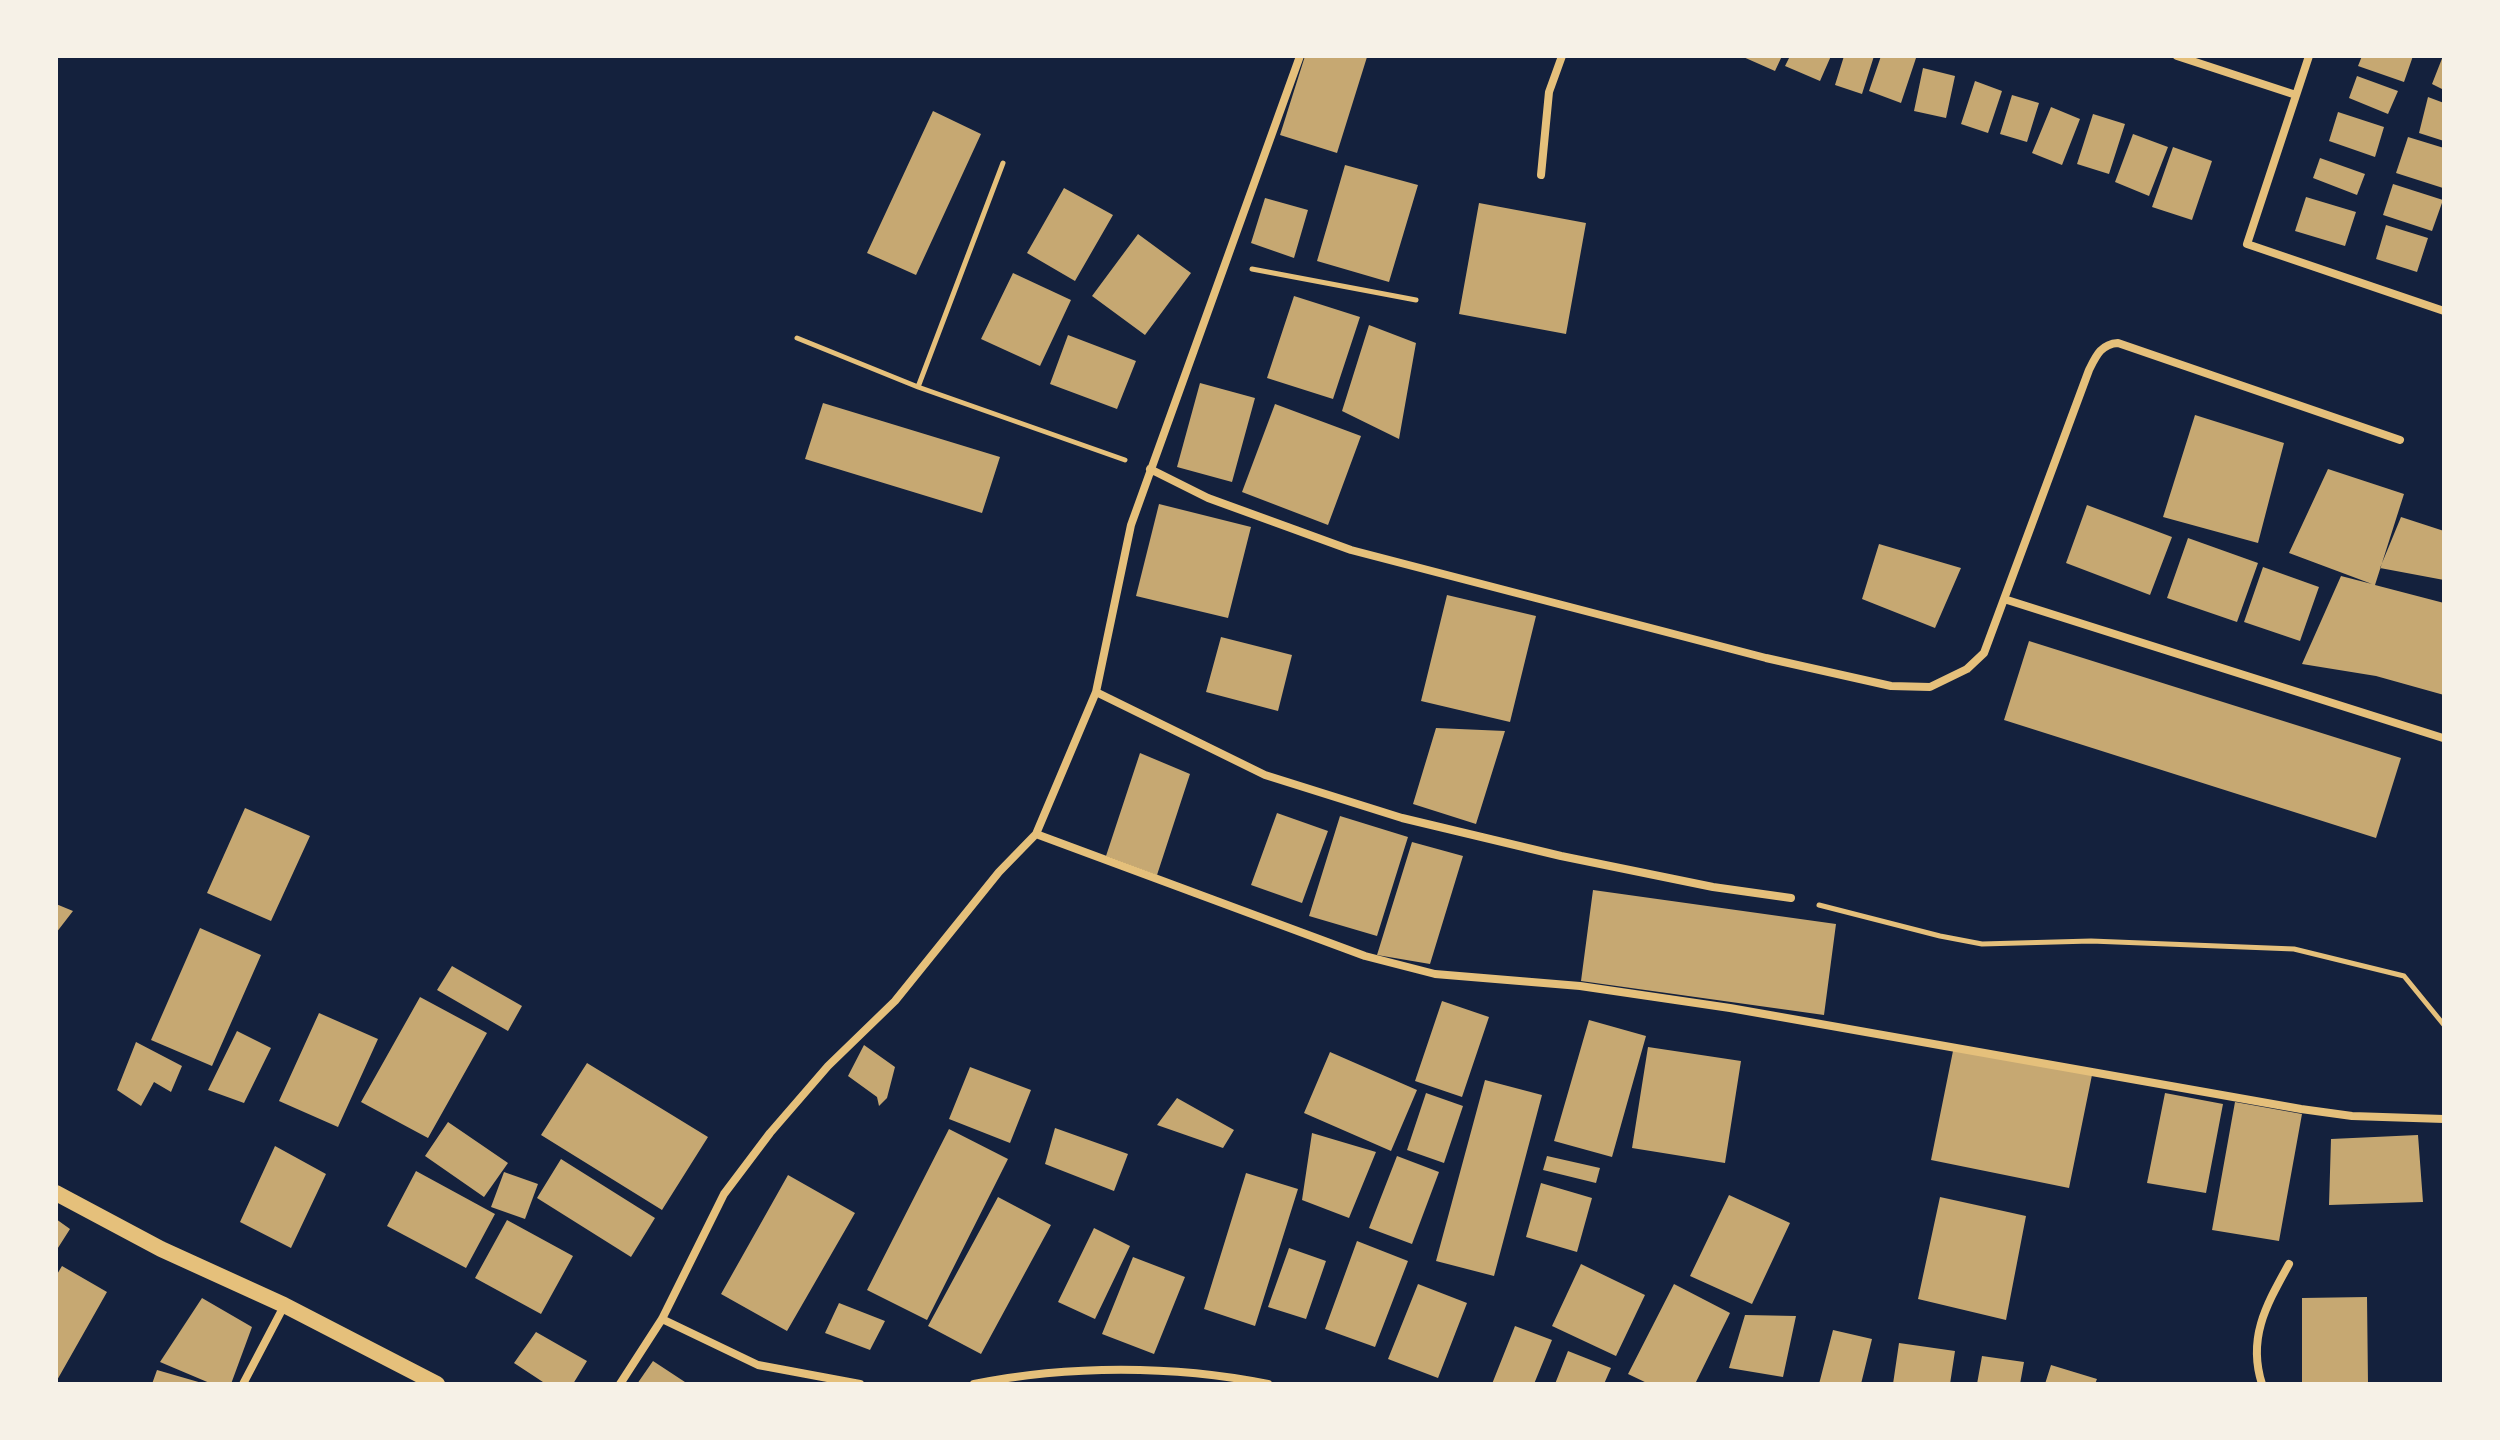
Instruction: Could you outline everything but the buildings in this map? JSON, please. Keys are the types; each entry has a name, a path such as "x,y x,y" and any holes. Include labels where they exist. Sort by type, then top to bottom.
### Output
{"main road":[{"path":"56,1193 161,1249 284,1305 437,1384"}],"street":[{"path":"620,1384 662,1319 724,1194 770,1133 828,1066 895,1001 999,872 1036,834 1096,692 1131,525 1300,56"},
{"path":"1541,175 1549,92 1562,56"},
{"path":"2177,56 2296,95"},
{"path":"2309,56 2247,244 2444,311"},
{"path":"1150,469 1208,498 1351,550 1751,654 1891,686 1930,687 1967,669 1984,653 2089,370 2098,353 2109,343 2118,343 2400,440"},
{"path":"2004,599 2443,738"},
{"path":"1096,692 1265,775 1402,818 1561,856 1713,887 1791,898"},
{"path":"1036,834 1365,956 1435,974 1580,986 1730,1008 2301,1109 2352,1116 2444,1119"},
{"path":"2262,1384 2256,1360 2263,1310 2289,1264"},
{"path":"243,1384 284,1305"},
{"path":"662,1319 758,1365 860,1384"},
{"path":"974,1384 1006,1377 1134,1369 1231,1377 1268,1384"}],"path":[{"path":"918,387 1003,163"},
{"path":"1224,264 1416,300"},
{"path":"797,338 918,387 1150,469"},
{"path":"1791,898 1982,944 2091,941 2294,949 2404,976 2444,1025"}]}
